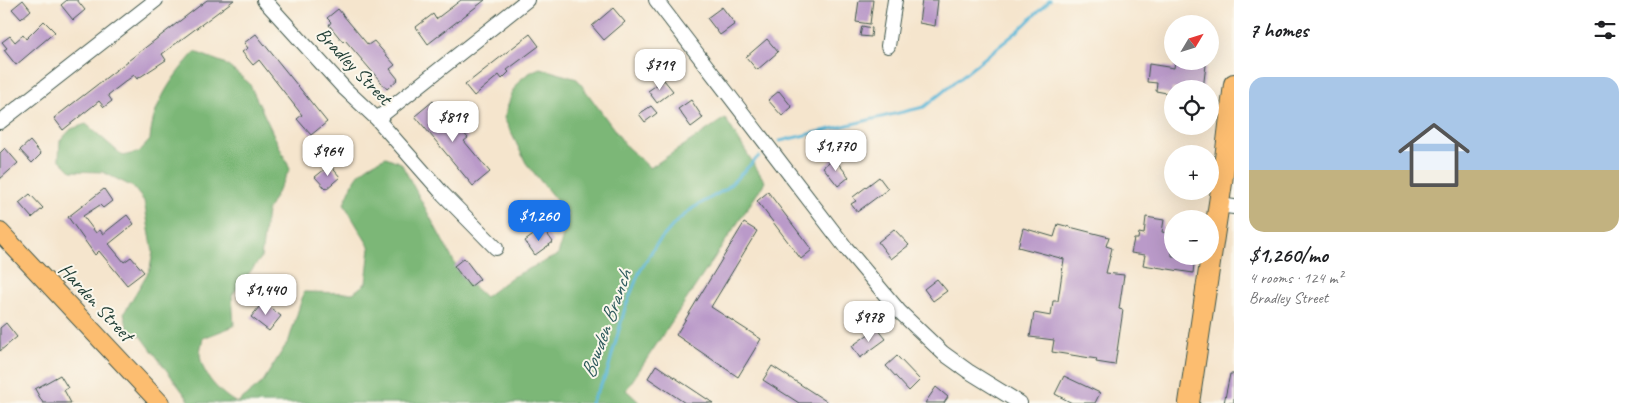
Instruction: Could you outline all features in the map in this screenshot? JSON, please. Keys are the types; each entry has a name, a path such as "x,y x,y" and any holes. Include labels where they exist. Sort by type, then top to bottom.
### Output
{"highway":[{"path":"1189,403 1226,206 1222,183 1234,84"}],"main road":[{"name":"Harden Street","path":"0,232 160,403"}],"street":[{"path":"0,122 156,0"},
{"name":"Bradley Street","path":"264,0 345,88 377,119 443,194 496,248"},
{"path":"377,119 527,0"},
{"path":"656,0 846,248 899,311 943,353 1020,403"},
{"path":"888,46 895,0"}],"green space":[{"path":"195,52 224,63 249,83 290,169 267,211 261,258 232,295 234,326 203,338 201,346 201,361 212,383 237,403 191,403 142,337 128,330 124,313 150,269 153,252 144,201 133,187 103,172 71,171 59,159 60,141 71,129 86,124 123,156 139,152 150,140 155,115 165,92"},
{"path":"540,68 577,79 627,147 650,168 725,118 765,182 626,390 640,403 237,403 262,383 289,340 304,292 353,293 366,283 370,248 344,204 355,180 363,170 386,157 401,163 461,275 485,297 512,277 558,255 568,215 526,163 504,118 515,87 524,77"}],"building":[{"path":"23,0 31,10 21,19 12,9"},
{"path":"67,0 77,0 85,10 73,20 61,5"},
{"path":"207,0 234,0 162,54 166,60 137,79 134,75 108,95 112,101 104,107 99,101 63,130 54,118"},
{"path":"461,0 485,0 428,44 416,27 433,14 436,19"},
{"path":"859,0 873,0 870,24 856,22"},
{"path":"922,0 938,0 935,26 919,23"},
{"path":"722,7 735,24 720,35 707,18"},
{"path":"613,8 625,22 604,40 592,26"},
{"path":"338,9 368,45 374,41 395,65 390,69 398,79 387,89 345,40 343,42 329,25 331,22 327,18"},
{"path":"44,21 55,32 16,65 4,50 7,48 2,42 10,36 15,42 23,35 26,39"},
{"path":"862,26 872,28 871,37 860,36"},
{"path":"256,34 327,122 311,135 297,119 302,115 259,60 253,65 242,52 248,48 244,43"},
{"path":"530,34 539,46 507,70 509,72 502,79 499,75 474,96 465,85"},
{"path":"767,39 778,52 757,70 746,57"},
{"path":"1149,64 1164,66 1164,70 1205,70 1204,80 1164,80 1164,92 1156,91 1157,83 1147,82"},
{"path":"664,80 673,91 657,103 648,91"},
{"path":"779,91 792,107 782,116 768,100"},
{"path":"691,100 703,118 691,127 678,109"},
{"path":"433,101 453,125 455,123 468,138 464,141 490,172 473,186 415,116"},
{"path":"651,106 657,113 645,122 639,114"},
{"path":"30,141 41,154 32,163 20,150"},
{"path":"5,148 18,163 0,179 0,153"},
{"path":"834,158 849,177 838,186 823,167"},
{"path":"330,165 340,177 326,189 315,177"},
{"path":"879,177 888,189 857,212 851,204 856,201 853,197"},
{"path":"104,189 112,201 103,208 100,205 83,216 96,233 100,230 103,234 127,215 134,224 109,244 124,262 131,257 144,272 127,285 99,251 95,255 68,217"},
{"path":"768,192 812,250 801,259 757,201"},
{"path":"30,194 43,208 32,218 19,203"},
{"path":"1146,217 1164,220 1162,232 1164,232 1164,265 1194,265 1193,273 1143,265 1145,255 1131,253 1134,239 1138,239 1139,233 1144,234"},
{"path":"744,223 757,231 711,307 761,339 738,377 676,335"},
{"path":"1058,224 1109,237 1106,246 1112,248 1106,273 1124,275 1119,309 1123,310 1115,365 1096,362 1097,359 1052,352 1054,340 1030,337 1034,313 1051,316 1053,301 1058,301 1064,259 1018,247 1023,228 1054,237"},
{"path":"543,228 553,242 535,255 525,241"},
{"path":"894,229 909,245 891,259 878,242"},
{"path":"464,258 480,279 470,287 454,266"},
{"path":"937,279 947,291 933,301 924,289"},
{"path":"263,302 281,316 269,331 251,317"},
{"path":"6,323 17,337 0,351 0,328"},
{"path":"877,328 886,339 860,358 852,346"},
{"path":"897,356 920,380 909,391 886,366"},
{"path":"656,365 713,403 685,403 648,378"},
{"path":"772,366 829,403 799,403 763,380"},
{"path":"1230,374 1234,374 1234,403 1224,403"},
{"path":"60,375 68,388 64,390 71,403 43,403 35,389"},
{"path":"1064,376 1100,393 1095,403 1072,403 1055,394"},
{"path":"936,387 948,397 944,403 925,403"}],"waterway":[{"name":"Bowden Branch","path":"780,141 924,107 1018,31 1050,0"},
{"name":"Bowden Branch","path":"591,403 607,373 625,308 639,273 655,246 676,222 693,208 726,189 759,156"}]}
